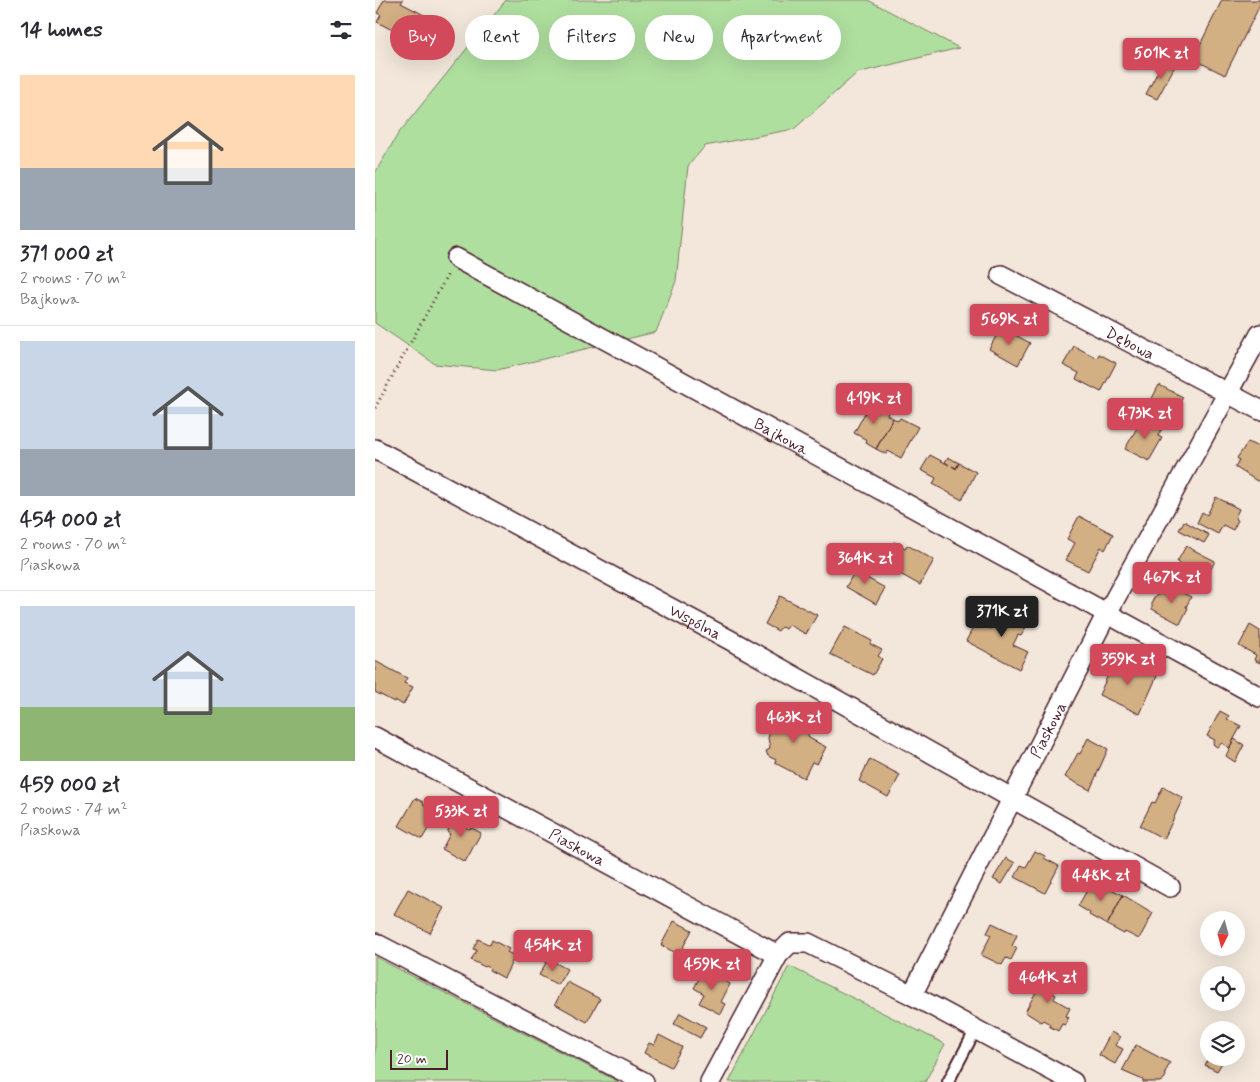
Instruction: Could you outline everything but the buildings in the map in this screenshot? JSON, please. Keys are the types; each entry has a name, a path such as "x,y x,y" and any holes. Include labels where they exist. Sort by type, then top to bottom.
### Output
{"street":[{"name":"Bajkowa","path":"456,258 1260,698"},
{"name":"Dębowa","path":"1001,276 1260,410"},
{"name":"Piaskowa","path":"913,995 1107,615 1260,334"},
{"name":"Wspólna","path":"375,449 730,640 1169,887"},
{"name":"Piaskowa","path":"375,737 779,955"},
{"path":"375,943 644,1082"},
{"path":"710,1082 779,955 790,944 808,943 913,995 1073,1082"}],"lane":[{"path":"949,1082 976,1030"}],"path":[{"path":"375,408 456,258"}],"green space":[{"path":"506,0 868,0 959,48 857,73 794,129 705,146 688,166 676,281 656,332 497,370 435,364 375,323 375,173 398,134 465,51 465,60 539,60 539,15 494,15"},
{"path":"375,957 619,1082 375,1082"},
{"path":"789,966 945,1044 925,1082 729,1082"}]}
